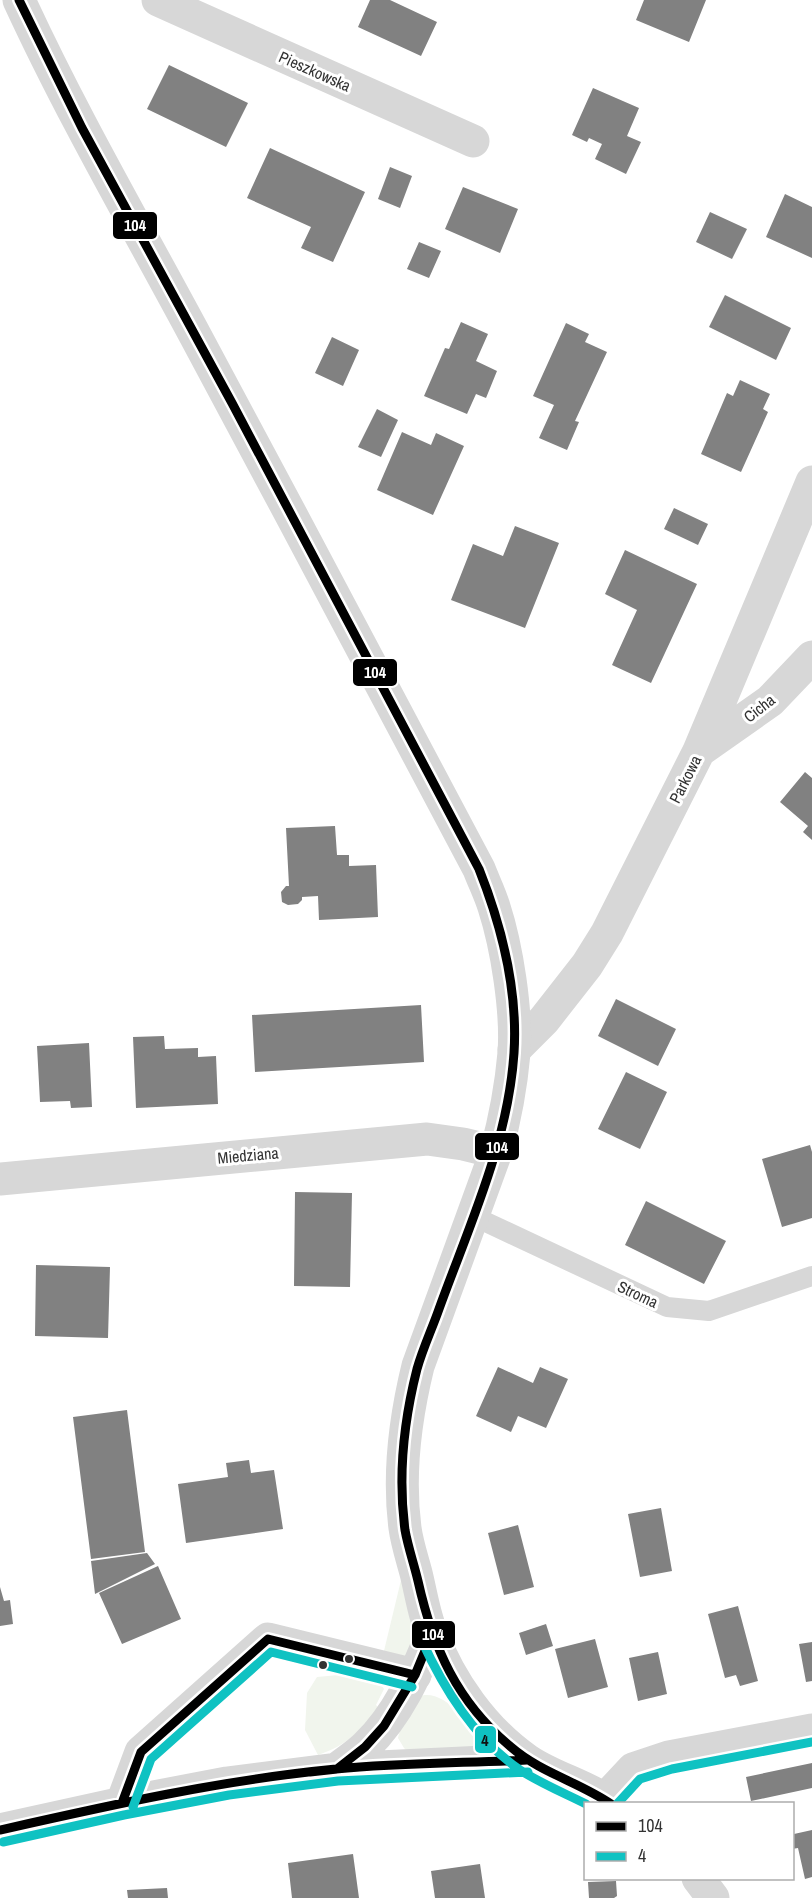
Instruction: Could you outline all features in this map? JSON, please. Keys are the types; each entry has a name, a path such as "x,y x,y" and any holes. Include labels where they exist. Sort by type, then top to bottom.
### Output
{"street":[{"path":"19,0 85,131 479,869 494,907 506,961 513,1013 514,1050 505,1120 496,1152 418,1366 405,1427 403,1461 405,1529 432,1634 448,1669 471,1705 495,1732 527,1760 608,1801 633,1769 669,1757 812,1730"},
{"name":"Pieszkowska","path":"158,0 473,141"},
{"name":"Parkowa","path":"514,1050 544,1020 587,965 607,933 699,751 812,482"},
{"name":"Cicha","path":"699,751 770,701 812,657"},
{"name":"Miedziana","path":"0,1179 427,1139 496,1152"},
{"path":"337,1769 365,1747 384,1726 415,1675 432,1634"},
{"path":"122,1803 141,1752 268,1639 415,1675"},
{"path":"0,1830 227,1783 337,1769 527,1760"},
{"path":"700,1880 713,1898"}],"lane":[{"name":"Stroma","path":"473,1216 667,1308 709,1311 812,1276"}],"shaded area":[{"path":"402,1576 415,1619 414,1644 405,1658 383,1655"},
{"path":"370,1674 368,1681 380,1683 384,1689 376,1705 380,1709 345,1742 318,1755 305,1730 307,1693 317,1677"},
{"path":"424,1695 442,1699 450,1704 482,1741 482,1745 477,1749 407,1751 398,1738 399,1733 411,1708"}],"building":[{"path":"370,0 390,0 437,22 421,56 358,27"},
{"path":"644,0 706,0 689,42 636,20"},
{"path":"169,65 248,103 226,147 147,109"},
{"path":"593,88 639,108 627,136 641,142 626,174 595,159 602,144 589,138 587,142 572,135"},
{"path":"270,148 365,192 333,262 301,248 311,227 247,198"},
{"path":"390,167 412,176 400,208 378,199"},
{"path":"463,187 518,209 500,253 445,229"},
{"path":"785,194 812,207 812,258 766,237"},
{"path":"710,212 747,229 732,259 696,242"},
{"path":"419,242 441,251 429,278 407,269"},
{"path":"725,295 791,328 776,360 709,327"},
{"path":"461,322 488,334 476,361 497,371 486,398 476,394 467,414 424,396 445,348 449,349"},
{"path":"566,323 589,334 585,342 607,352 575,421 579,422 567,450 539,438 554,405 533,396"},
{"path":"332,337 359,350 343,386 315,373"},
{"path":"740,380 770,394 763,409 768,412 741,472 701,454 727,393 733,396"},
{"path":"377,409 398,420 381,457 358,447"},
{"path":"402,432 431,445 436,433 464,446 433,515 377,490"},
{"path":"674,508 708,524 698,545 664,529"},
{"path":"515,526 559,543 525,628 451,600 473,544 503,556"},
{"path":"625,550 697,584 651,683 612,665 637,610 605,594"},
{"path":"805,772 812,778 812,840 803,832 808,826 780,802"},
{"path":"335,826 337,855 349,855 349,866 376,865 378,917 319,920 318,896 302,897 298,904 288,905 282,902 281,892 289,886 286,828"},
{"path":"616,999 676,1029 658,1066 598,1036"},
{"path":"421,1005 424,1062 255,1072 252,1015"},
{"path":"164,1036 165,1049 198,1048 198,1057 216,1056 218,1104 136,1108 133,1037"},
{"path":"89,1043 92,1107 71,1108 70,1101 40,1102 37,1046"},
{"path":"626,1072 667,1092 640,1149 598,1129"},
{"path":"810,1145 812,1152 812,1218 782,1227 762,1159"},
{"path":"295,1192 352,1193 350,1287 294,1286"},
{"path":"646,1201 726,1241 704,1284 625,1245"},
{"path":"36,1265 110,1267 108,1338 35,1336"},
{"path":"498,1367 533,1383 540,1367 568,1379 546,1428 518,1416 511,1432 476,1416"},
{"path":"127,1410 145,1552 91,1559 73,1417"},
{"path":"249,1460 251,1473 274,1470 283,1529 186,1543 178,1484 228,1477 226,1463"},
{"path":"661,1508 672,1571 640,1577 628,1514"},
{"path":"518,1525 534,1587 504,1595 488,1533"},
{"path":"147,1553 155,1564 95,1594 91,1561"},
{"path":"158,1566 181,1619 122,1644 99,1593"},
{"path":"0,1587 4,1601 10,1600 13,1624 0,1626"},
{"path":"738,1606 758,1681 740,1686 736,1675 725,1678 708,1614"},
{"path":"546,1624 553,1646 526,1655 519,1633"},
{"path":"595,1639 608,1687 568,1698 555,1649"},
{"path":"812,1642 812,1681 806,1682 799,1644"},
{"path":"658,1652 667,1694 638,1701 629,1658"},
{"path":"812,1763 812,1788 751,1801 746,1777"},
{"path":"812,1830 812,1877 805,1879 798,1848 794,1849 794,1834"},
{"path":"353,1854 359,1898 292,1898 288,1863"},
{"path":"480,1864 485,1898 435,1898 431,1871"},
{"path":"616,1881 617,1896 614,1898 589,1898 588,1882"},
{"path":"167,1888 168,1898 128,1898 127,1890"}],"transit line":[{"name":"104","path":"19,0 82,128 232,403 479,869 495,913 511,982 515,1029 510,1086 496,1152 486,1184 417,1369 409,1408 402,1469 405,1530 431,1629 450,1672 476,1712 492,1730 523,1756 608,1802"},
{"name":"104","path":"310,1772 337,1769 365,1747 384,1726 415,1675 432,1634"},
{"name":"104","path":"122,1803 141,1752 268,1639 415,1675"},
{"name":"4","path":"421,1639 450,1694 488,1743 520,1770 584,1803"},
{"name":"4","path":"133,1807 151,1759 271,1652 412,1687"},
{"name":"4","path":"619,1802 640,1779 672,1769 812,1742"},
{"name":"104","path":"0,1830 167,1794 293,1774 384,1765 527,1760"},
{"name":"4","path":"3,1842 229,1795 338,1781 528,1772"}]}
